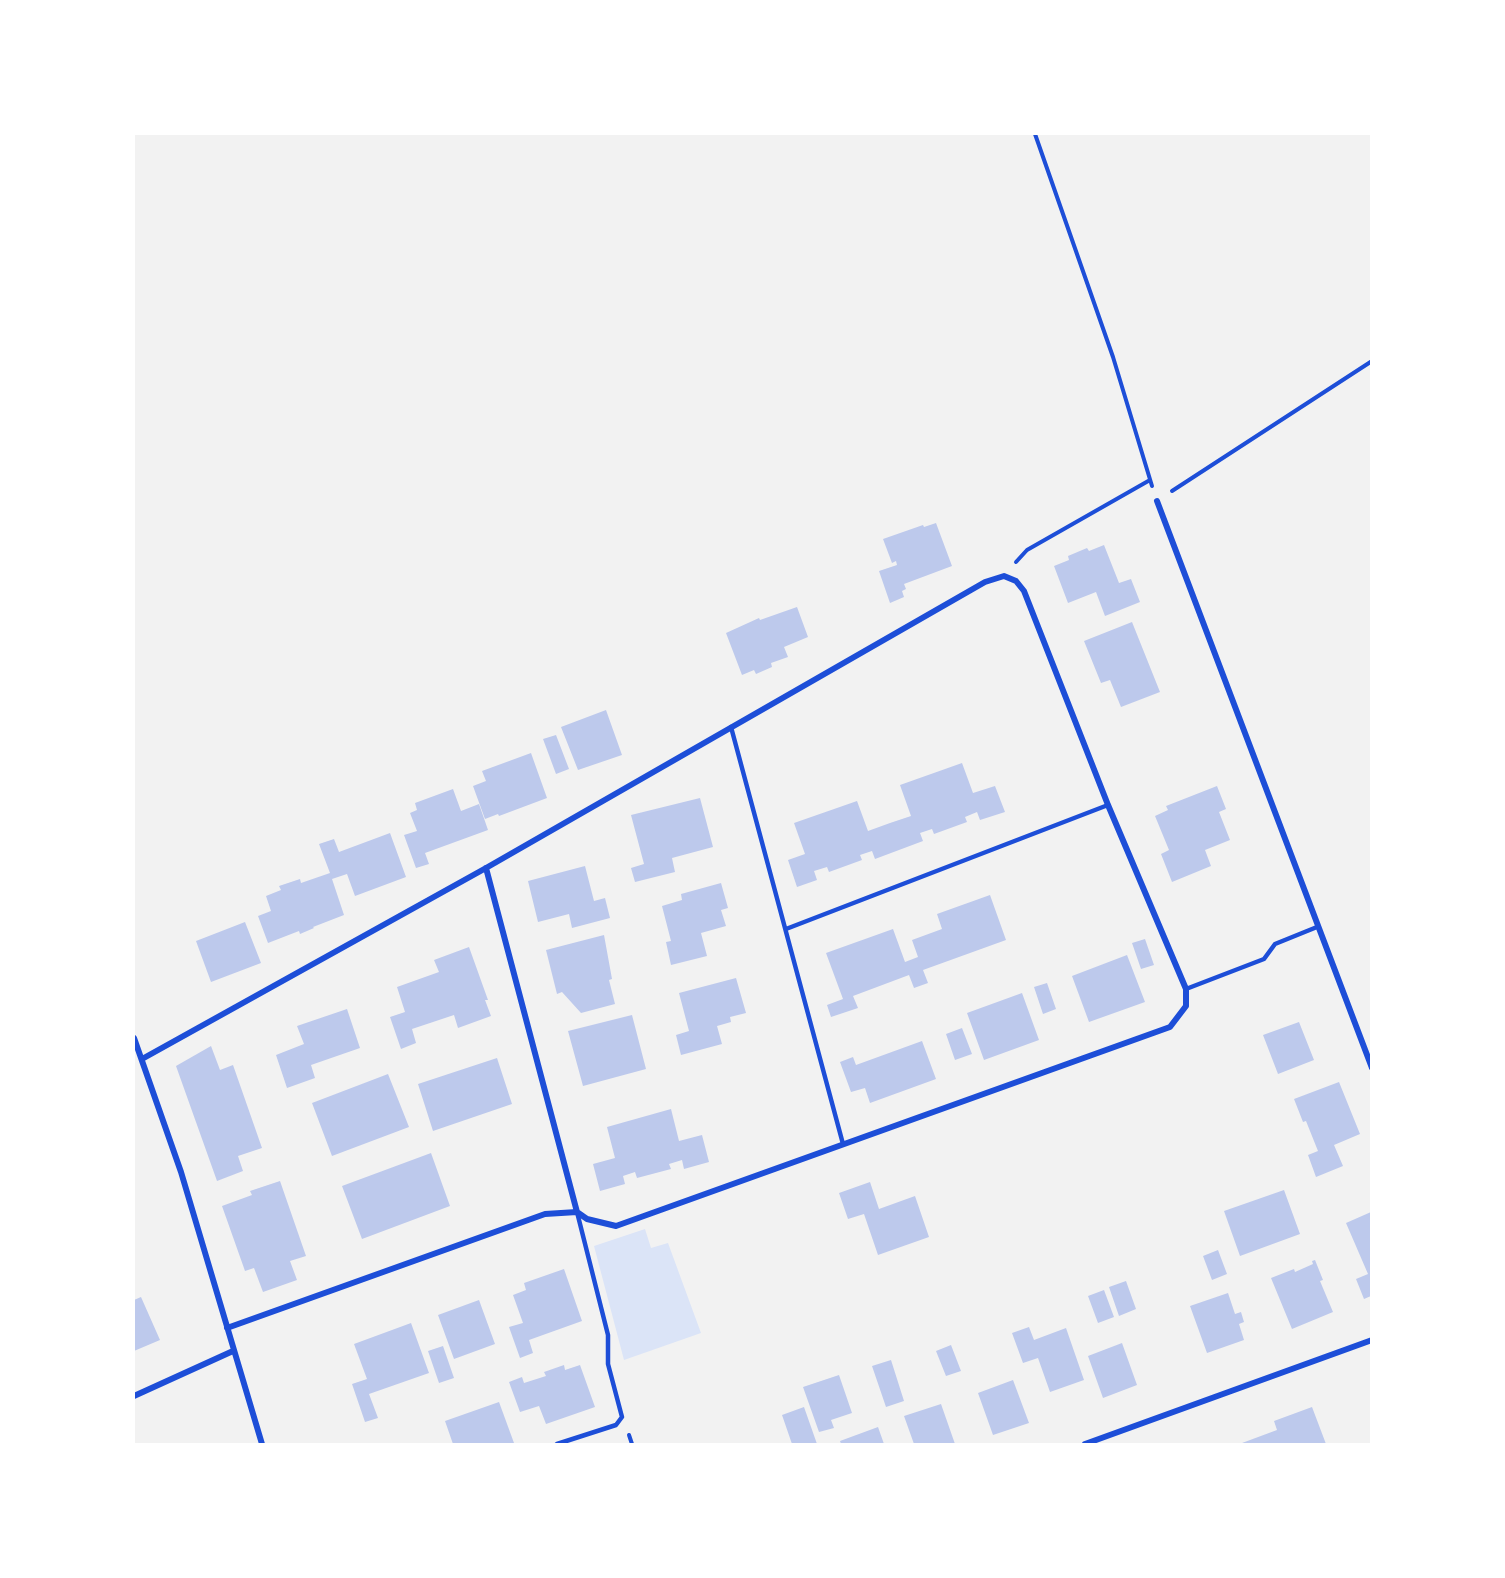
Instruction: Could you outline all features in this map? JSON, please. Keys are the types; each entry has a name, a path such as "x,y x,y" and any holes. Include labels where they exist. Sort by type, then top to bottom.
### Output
{"street":[{"path":"1157,501 1371,1068"},
{"path":"142,1059 486,868 985,582 1004,576 1016,580 1024,591 1108,805 1186,989 1186,1006 1170,1028 616,1226 587,1219 577,1212 545,1214 227,1328"},
{"path":"486,868 577,1212"},
{"path":"134,1038 181,1172 262,1444"},
{"path":"1085,1444 1371,1341"},
{"path":"134,1396 233,1351"}],"lane":[{"path":"731,727 843,1144"},
{"path":"786,929 1108,805"},
{"path":"1186,989 1264,959 1275,944 1317,927"},
{"path":"556,1444 616,1425 622,1418 608,1364 608,1335 577,1212"}],"path":[{"path":"1035,134 1113,357 1157,501 1371,361"},
{"path":"1004,576 1026,550 1150,480"}],"shaded area":[{"path":"645,1229 651,1248 668,1243 701,1333 624,1360 594,1246"}],"building":[{"path":"936,523 952,566 904,584 906,589 902,591 904,597 890,603 879,571 897,565 896,561 892,563 883,539 923,525 924,527"},
{"path":"1104,545 1119,583 1131,579 1140,602 1105,616 1096,592 1068,603 1054,566 1069,560 1068,556 1087,548 1089,551"},
{"path":"797,607 808,637 784,647 788,657 771,663 772,667 756,674 754,670 742,675 726,633 759,618 760,620"},
{"path":"1132,622 1160,692 1121,707 1110,680 1101,683 1084,641"},
{"path":"606,710 622,755 578,770 561,727"},
{"path":"556,735 569,769 556,774 543,739"},
{"path":"531,753 547,798 485,819 473,786 486,781 482,771"},
{"path":"962,763 973,793 995,786 1005,812 980,820 977,812 965,817 967,822 934,834 932,829 920,833 923,841 875,859 872,851 860,855 862,860 829,872 827,867 814,871 817,880 797,887 788,860 805,854 794,823 857,801 868,831 911,816 900,785"},
{"path":"1217,786 1226,809 1219,812 1230,840 1205,850 1211,866 1172,882 1161,854 1169,850 1155,816 1168,810 1166,806"},
{"path":"453,789 461,811 479,804 488,830 425,853 429,864 416,868 404,835 417,831 410,813 417,810 415,803"},
{"path":"700,798 713,847 672,858 675,872 635,882 631,868 644,864 631,815"},
{"path":"390,833 406,877 355,896 347,874 332,879 344,915 300,934 299,931 268,943 258,916 271,911 266,896 281,890 279,886 300,879 301,883 330,873 319,844 334,839 339,852"},
{"path":"585,866 594,901 605,898 610,918 572,928 569,914 538,922 528,881"},
{"path":"721,883 728,908 721,910 726,926 701,933 707,956 671,965 666,942 671,941 662,906 682,900 681,894"},
{"path":"990,895 1006,940 923,970 928,983 914,988 909,975 853,996 858,1008 831,1017 827,1005 843,999 826,953 893,929 905,962 918,957 912,940 942,929 937,914"},
{"path":"245,922 261,963 211,982 196,941"},
{"path":"604,935 612,979 609,980 615,1004 581,1013 562,992 557,994 546,950"},
{"path":"1145,939 1154,965 1141,969 1132,943"},
{"path":"469,947 488,1000 485,1000 491,1016 458,1028 454,1015 412,1029 416,1043 401,1049 390,1017 405,1012 397,987 439,972 434,960"},
{"path":"1127,955 1145,1002 1089,1022 1072,976"},
{"path":"736,978 746,1013 730,1017 731,1022 717,1026 722,1044 681,1055 676,1035 689,1031 679,993"},
{"path":"1047,983 1056,1009 1043,1014 1034,987"},
{"path":"1022,993 1039,1040 984,1060 967,1013"},
{"path":"347,1009 360,1048 311,1065 315,1078 287,1088 276,1055 304,1044 297,1026"},
{"path":"632,1015 646,1069 583,1086 568,1031"},
{"path":"1299,1022 1314,1060 1278,1074 1263,1035"},
{"path":"962,1028 972,1054 955,1060 946,1034"},
{"path":"922,1041 936,1079 870,1103 865,1088 851,1092 840,1062 853,1057 856,1065"},
{"path":"211,1046 220,1070 233,1065 262,1148 238,1156 243,1171 217,1181 176,1066"},
{"path":"497,1058 512,1104 433,1131 418,1084"},
{"path":"388,1074 409,1127 332,1156 312,1103"},
{"path":"1339,1082 1360,1134 1334,1145 1343,1166 1316,1177 1308,1155 1318,1151 1294,1099"},
{"path":"671,1109 679,1141 702,1135 709,1162 684,1169 682,1160 669,1164 671,1169 637,1178 635,1172 623,1176 625,1184 600,1191 593,1164 615,1158 607,1127"},
{"path":"431,1153 450,1206 362,1239 342,1186"},
{"path":"280,1181 306,1256 290,1261 297,1280 263,1292 254,1268 245,1271 222,1206 252,1195 250,1191"},
{"path":"870,1182 879,1209 915,1196 929,1237 878,1255 864,1214 848,1219 839,1193"},
{"path":"1284,1190 1300,1234 1240,1256 1224,1211"},
{"path":"1371,1212 1371,1296 1364,1299 1356,1279 1368,1274 1346,1223"},
{"path":"1218,1250 1227,1274 1212,1280 1203,1256"},
{"path":"1315,1260 1323,1280 1320,1281 1333,1312 1292,1329 1271,1278 1294,1269 1295,1272 1313,1264 1312,1261"},
{"path":"564,1269 582,1321 529,1340 533,1353 520,1358 509,1327 523,1323 513,1295 526,1290 524,1283"},
{"path":"1126,1281 1136,1309 1119,1316 1109,1287"},
{"path":"1104,1290 1114,1317 1098,1323 1088,1296"},
{"path":"1228,1293 1235,1314 1241,1312 1244,1322 1239,1324 1244,1340 1207,1353 1190,1306"},
{"path":"141,1297 160,1340 134,1351 134,1300"},
{"path":"479,1300 495,1344 454,1359 438,1315"},
{"path":"411,1323 429,1373 369,1394 378,1418 365,1422 352,1384 367,1379 354,1344"},
{"path":"1029,1327 1034,1340 1066,1328 1084,1380 1050,1392 1038,1358 1023,1363 1012,1333"},
{"path":"1122,1343 1137,1385 1103,1398 1088,1356"},
{"path":"951,1345 961,1371 946,1376 936,1351"},
{"path":"443,1346 454,1378 439,1383 428,1351"},
{"path":"891,1360 904,1401 886,1407 872,1366"},
{"path":"564,1365 565,1370 580,1365 595,1407 546,1424 539,1406 520,1412 509,1382 522,1377 524,1383 546,1376 544,1372"},
{"path":"839,1375 852,1413 831,1420 834,1428 819,1432 803,1387"},
{"path":"1013,1380 1029,1423 993,1435 978,1393"},
{"path":"499,1402 514,1443 453,1444 445,1421"},
{"path":"941,1404 955,1444 914,1444 904,1416"},
{"path":"804,1407 817,1444 792,1444 782,1415"},
{"path":"1312,1407 1326,1444 1242,1444 1277,1430 1274,1421"},
{"path":"878,1427 884,1444 841,1444 840,1441"}]}
